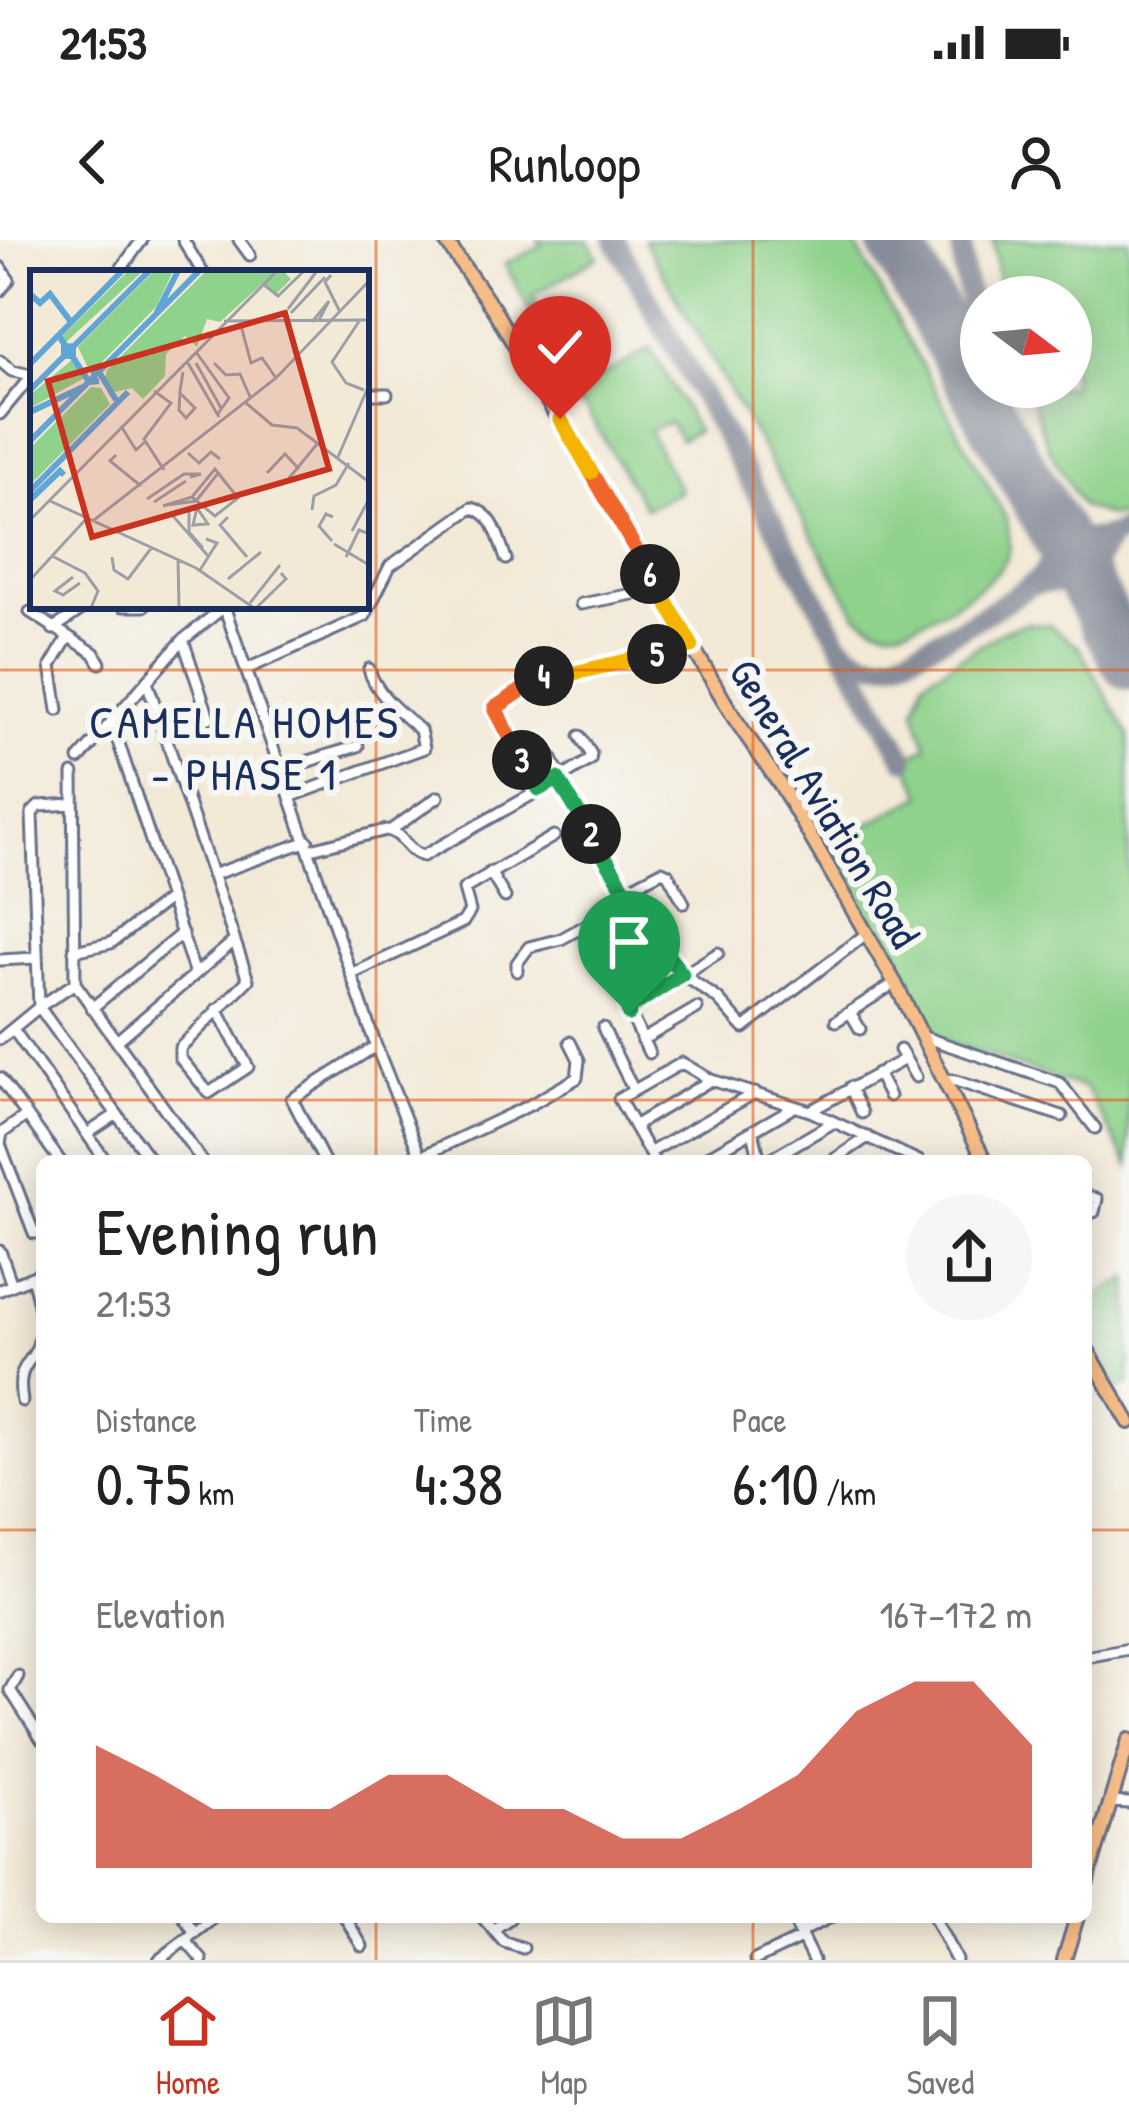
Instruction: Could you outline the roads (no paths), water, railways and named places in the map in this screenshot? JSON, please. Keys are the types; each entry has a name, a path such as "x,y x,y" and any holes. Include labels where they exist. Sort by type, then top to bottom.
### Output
{"main road":[{"name":"General Aviation Road","path":"445,240 518,348 735,719 782,787 895,983 982,1155"},
{"path":"1092,1358 1129,1423"},
{"path":"1092,1864 1129,1740"},
{"path":"1064,1960 1074,1923"}],"street":[{"path":"183,240 201,270"},
{"path":"238,240 250,255"},
{"path":"120,270 138,242"},
{"path":"0,268 8,275 0,291"},
{"path":"0,361 12,371 30,374"},
{"path":"12,371 15,397"},
{"path":"0,414 30,378"},
{"path":"369,394 387,394"},
{"path":"369,608 390,566 472,508 492,520 506,559"},
{"path":"581,604 659,589"},
{"path":"53,628 82,609"},
{"path":"80,760 183,640 222,609"},
{"path":"225,609 376,1046 419,1155"},
{"path":"247,669 365,616 368,609"},
{"path":"30,612 94,653 100,663"},
{"path":"58,710 51,665 68,637"},
{"path":"183,640 209,718"},
{"path":"539,789 496,713 497,704 557,668 574,673 692,646"},
{"path":"292,796 424,748 420,730 376,688 368,668"},
{"path":"147,682 248,980 218,1009 178,1052 209,1093 248,1067 218,1009"},
{"path":"41,703 52,692"},
{"path":"112,723 195,974"},
{"path":"391,830 423,856 591,758 580,736"},
{"path":"283,769 358,746"},
{"path":"550,755 627,896 674,968 722,1003 744,1028 866,934"},
{"path":"73,774 76,983 198,1155"},
{"path":"212,875 310,845 391,830 438,797"},
{"path":"73,804 39,806 32,813 39,1006 147,1155"},
{"path":"352,974 463,922 470,911 464,889 554,836"},
{"path":"490,872 505,897"},
{"path":"517,970 529,947 561,940 662,872 668,874 683,903"},
{"path":"74,951 111,943 170,898"},
{"path":"92,1008 182,933"},
{"path":"118,1040 232,942"},
{"path":"649,1053 628,1009 718,952"},
{"path":"1,958 36,958"},
{"path":"0,1039 76,983"},
{"path":"836,1021 895,983"},
{"path":"642,1040 697,1008"},
{"path":"850,1012 860,1029"},
{"path":"603,1028 633,1089"},
{"path":"13,1029 102,1155"},
{"path":"924,1037 1060,1083 1095,1128"},
{"path":"429,1155 577,1078 579,1060 570,1042"},
{"path":"321,1155 292,1100 376,1046"},
{"path":"810,1111 903,1054 916,1077"},
{"path":"651,1155 620,1099 682,1063 711,1080 810,1111 906,1155"},
{"path":"877,1072 889,1096"},
{"path":"634,1126 711,1080"},
{"path":"944,1081 1062,1116"},
{"path":"1,1083 55,1155"},
{"path":"850,1088 862,1113"},
{"path":"655,1155 755,1093"},
{"path":"721,1155 795,1107"},
{"path":"87,1134 117,1114"},
{"path":"27,1115 2,1133 0,1144 36,1233"},
{"path":"774,1155 834,1122"},
{"path":"753,1132 761,1155"},
{"path":"846,1155 868,1137"},
{"path":"1092,1198 1097,1199 1094,1212"},
{"path":"0,1251 12,1285"},
{"path":"0,1290 36,1275"},
{"path":"22,1401 18,1380 36,1347"},
{"path":"1092,1657 1129,1649"},
{"path":"17,1676 5,1690 36,1732"},
{"path":"1110,1802 1129,1803"},
{"path":"186,1923 202,1960"},
{"path":"159,1960 208,1923"},
{"path":"349,1923 362,1946"},
{"path":"487,1923 504,1942 524,1948"},
{"path":"493,1930 503,1923"},
{"path":"795,1923 813,1960"},
{"path":"755,1960 821,1923"},
{"path":"937,1923 956,1960"}],"district":[{"name":"CAMELLA HOMES - PHASE 1","path":"245,748"}]}
